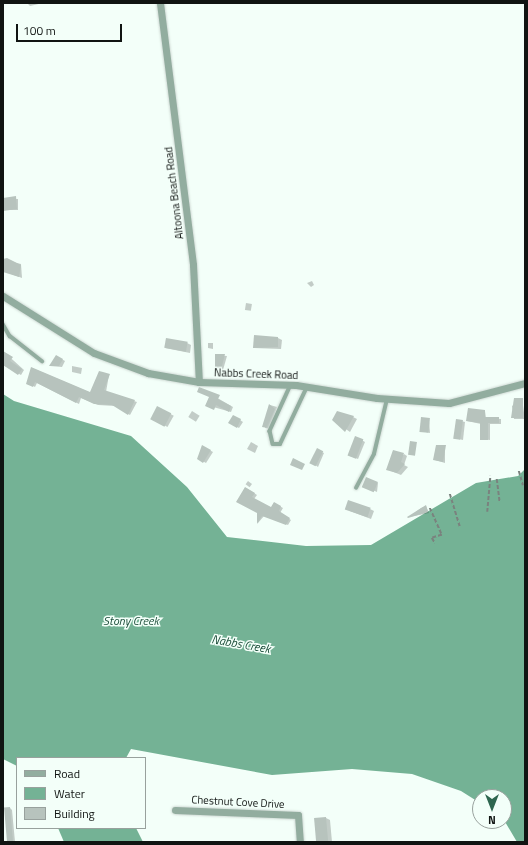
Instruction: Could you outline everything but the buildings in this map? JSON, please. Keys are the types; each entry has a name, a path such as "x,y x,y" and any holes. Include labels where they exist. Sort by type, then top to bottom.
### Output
{"street":[{"name":"Altoona Beach Road","path":"160,3 193,265 199,382"},
{"name":"Nabbs Creek Road","path":"3,296 94,354 148,373 199,382 291,385 387,399 450,403 525,383"},
{"name":"Chestnut Cove Drive","path":"175,810 298,816 300,842"}],"lane":[{"path":"3,324 10,336 42,361"},
{"path":"291,385 270,431 273,444 280,444 307,387"},
{"path":"356,488 374,454 387,399"}],"path":[{"path":"519,471 523,485"},
{"path":"487,512 490,476"},
{"path":"497,480 500,503"},
{"path":"450,494 460,527"},
{"path":"430,508 442,535 432,538 435,543"}],"water":[{"name":"Stony Creek","path":"3,394 14,401 131,436 187,487 227,537 306,546 371,545 476,483 518,476 525,469 525,842 517,842 509,829 512,829 512,789 472,789 472,798 461,791 412,774 352,769 272,775 131,749 127,757 16,757 16,766 3,759"},
{"path":"58,829 136,829 143,842 64,842"}],"water label":[{"name":"Nabbs Creek","path":"241,644"}]}
